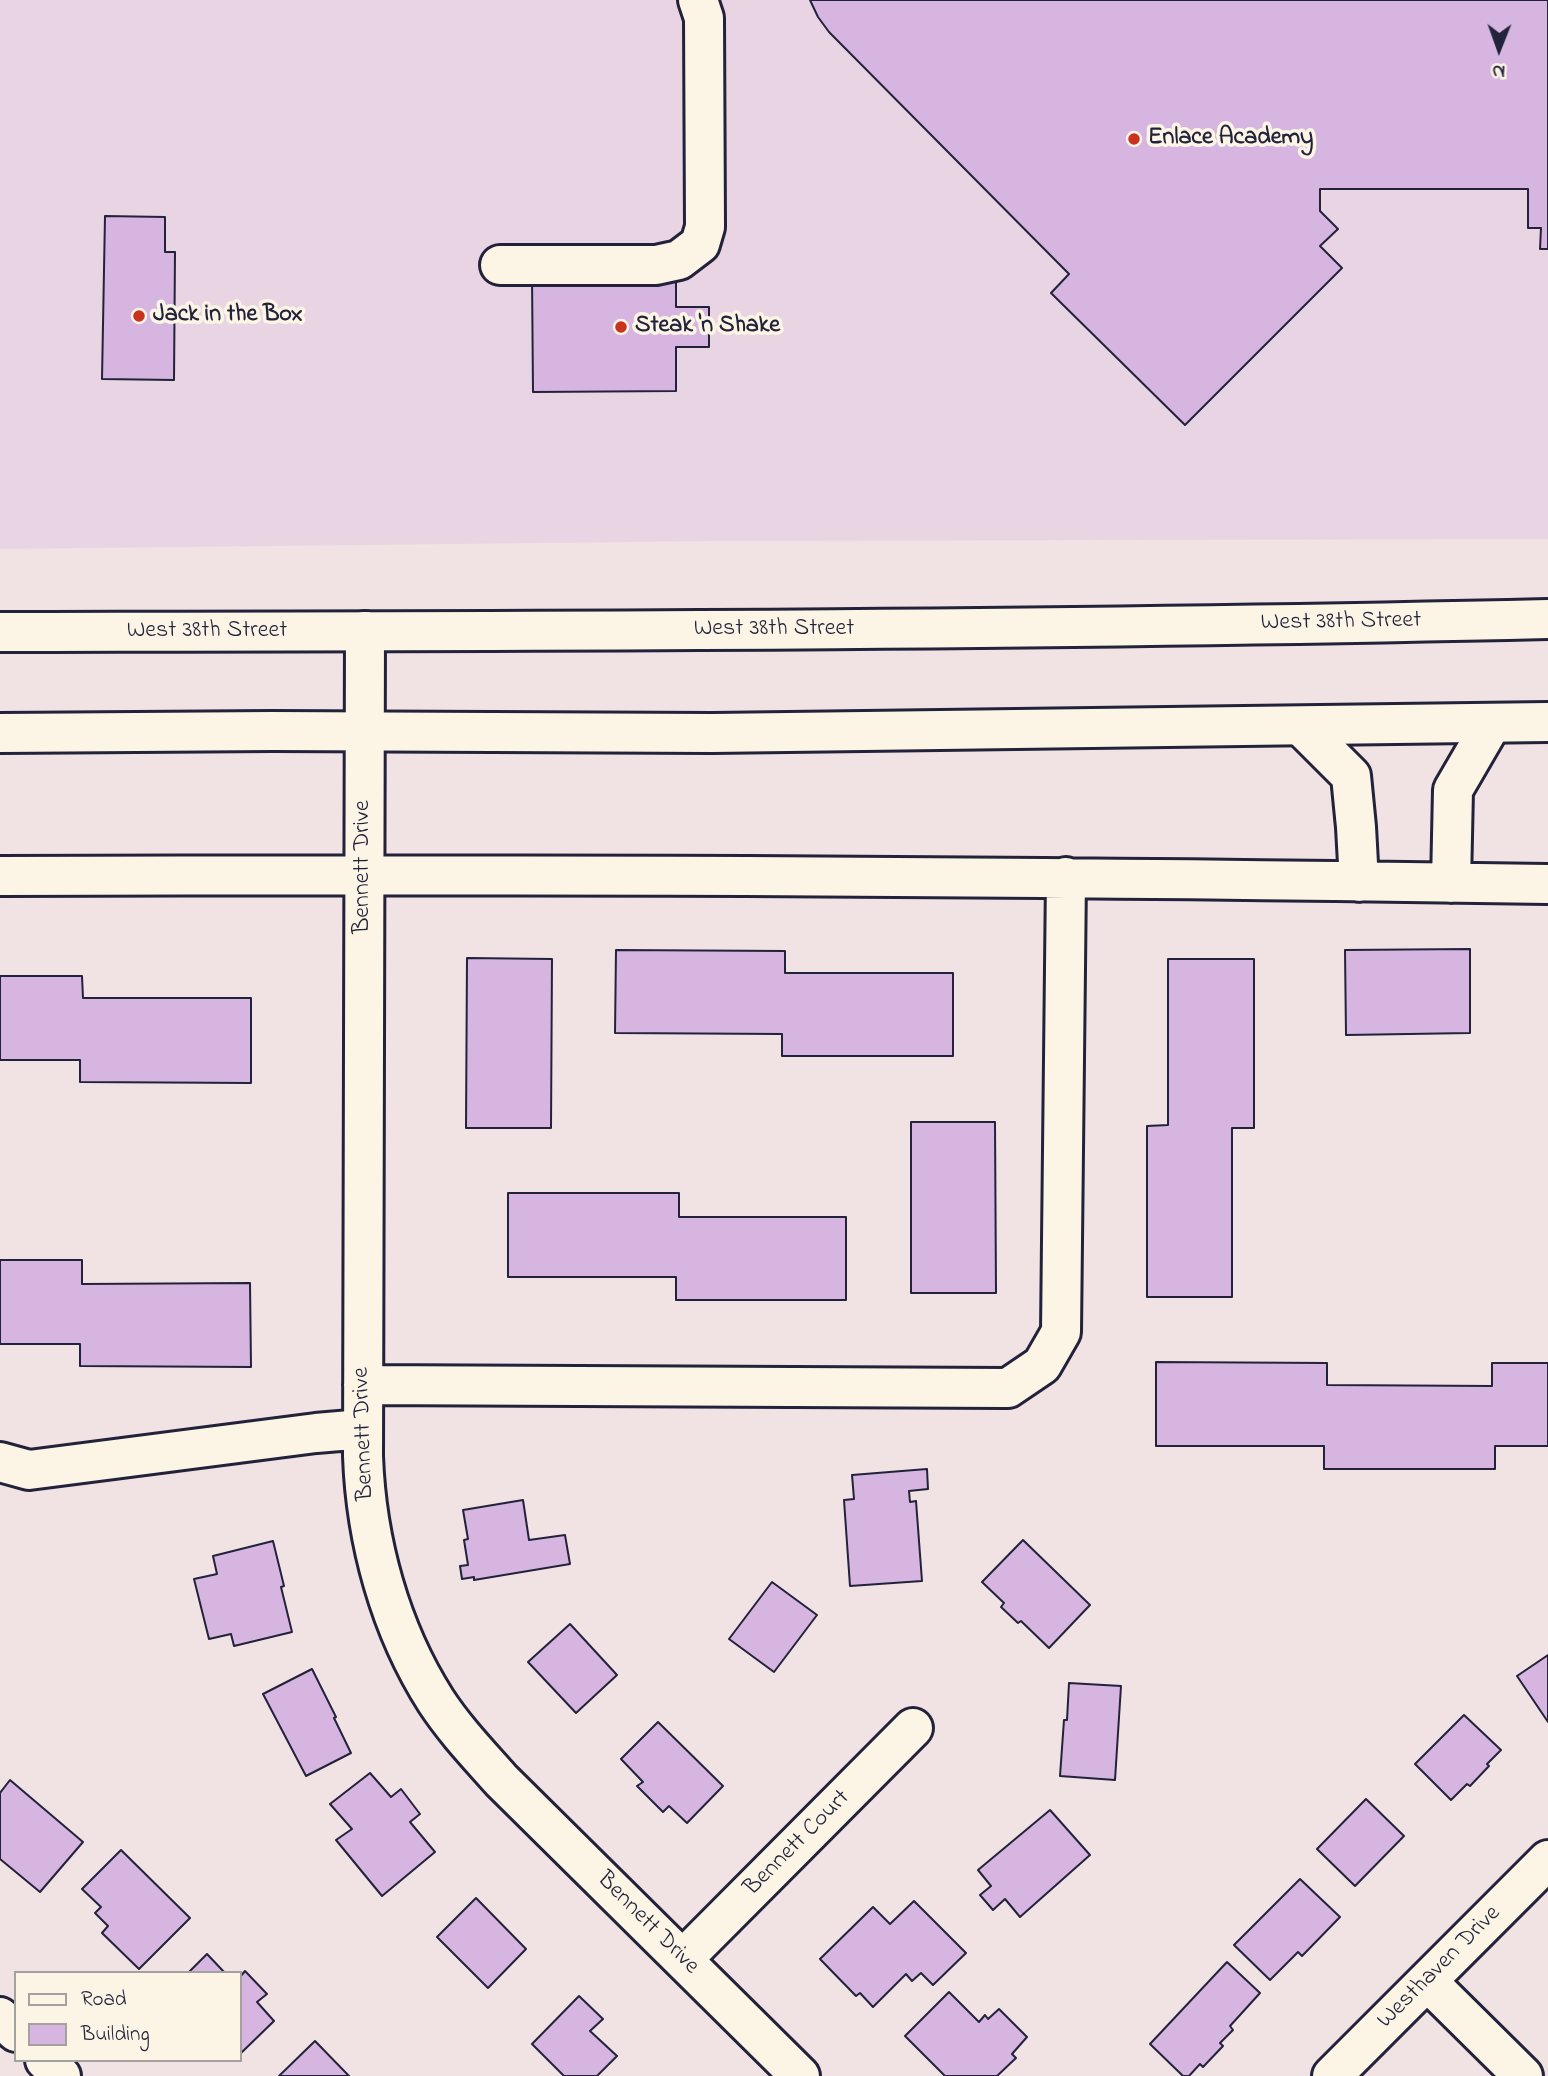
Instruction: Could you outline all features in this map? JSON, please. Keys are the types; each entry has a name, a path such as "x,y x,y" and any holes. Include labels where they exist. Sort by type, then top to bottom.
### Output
{"street":[{"path":"500,265 656,265 679,260 700,244 705,227 704,18 698,0"},
{"name":"West 38th Street","path":"0,632 965,629 1548,619"},
{"name":"Bennett Drive","path":"365,631 364,1484 376,1556 387,1594 418,1670 462,1736 501,1780 800,2076"},
{"path":"0,733 712,733 1548,722"},
{"path":"1451,883 1453,790 1492,723"},
{"path":"1301,726 1351,776 1359,882"},
{"path":"0,876 1066,877 1548,884"},
{"path":"363,1385 1008,1388 1042,1365 1061,1332 1066,877"},
{"path":"0,1462 29,1470 363,1429"},
{"name":"Bennett Court","path":"683,1959 913,1728"},
{"name":"Westhaven Drive","path":"1332,2076 1548,1860"},
{"path":"1427,1981 1522,2076"},
{"path":"0,2017 14,2030"}],"shaded area":[{"path":"0,0 1548,0 1548,539 722,541 0,549"}],"building":[{"path":"810,0 1548,0 1548,249 1540,249 1541,228 1528,228 1528,189 1320,189 1320,211 1338,229 1320,246 1342,268 1185,425 1051,293 1069,274 829,32"},
{"name":"Jack in the Box","path":"105,216 165,217 165,252 175,252 174,380 102,379"},
{"name":"Steak 'n Shake","path":"532,275 676,275 676,307 709,307 709,347 676,347 676,391 533,392"},
{"path":"1470,949 1470,1033 1346,1035 1345,950"},
{"path":"616,950 785,951 785,973 953,973 953,1056 782,1056 782,1034 615,1033"},
{"path":"467,958 552,959 551,1128 466,1128"},
{"path":"1168,959 1254,959 1254,1128 1232,1128 1232,1297 1147,1297 1147,1126 1168,1125"},
{"path":"0,976 82,976 83,998 251,998 251,1083 80,1082 80,1060 0,1060"},
{"path":"911,1122 995,1122 996,1293 911,1293"},
{"path":"508,1193 679,1193 679,1217 846,1217 846,1300 676,1300 676,1277 508,1277"},
{"path":"0,1260 82,1260 82,1284 250,1283 251,1367 80,1366 80,1344 0,1344"},
{"path":"1156,1362 1327,1363 1327,1385 1492,1386 1492,1363 1548,1363 1548,1446 1495,1446 1495,1469 1324,1469 1324,1446 1156,1446"},
{"path":"927,1469 928,1489 909,1491 910,1502 916,1501 922,1581 850,1586 844,1500 854,1499 852,1475"},
{"path":"523,1500 529,1540 565,1535 570,1564 474,1580 474,1577 462,1579 460,1566 468,1565 464,1540 468,1539 463,1510"},
{"path":"1023,1540 1090,1605 1049,1648 1021,1621 1018,1623 1001,1607 1004,1603 982,1582"},
{"path":"273,1541 292,1632 234,1646 231,1634 209,1639 194,1579 217,1574 213,1556"},
{"path":"772,1582 817,1615 774,1672 729,1639"},
{"path":"570,1624 617,1675 576,1713 528,1662"},
{"path":"1548,1655 1548,1722 1517,1676"},
{"path":"312,1669 351,1753 306,1776 263,1694"},
{"path":"1069,1683 1121,1686 1115,1780 1060,1776"},
{"path":"1464,1715 1501,1750 1470,1786 1467,1784 1451,1800 1415,1764"},
{"path":"658,1722 723,1786 687,1823 669,1806 663,1812 637,1786 643,1782 621,1759"},
{"path":"370,1773 391,1797 401,1789 420,1814 410,1822 435,1852 382,1896 336,1840 352,1829 330,1804"},
{"path":"10,1780 83,1842 40,1892 0,1859 0,1793"},
{"path":"1366,1799 1404,1836 1355,1886 1317,1849"},
{"path":"1050,1810 1090,1855 1020,1917 1005,1899 993,1910 980,1895 991,1886 978,1870"},
{"path":"121,1850 190,1918 139,1969 102,1933 108,1926 95,1913 101,1907 82,1889"},
{"path":"1300,1879 1340,1917 1302,1956 1298,1952 1270,1980 1234,1945"},
{"path":"476,1898 526,1949 488,1988 437,1937"},
{"path":"914,1901 966,1953 933,1985 921,1973 912,1981 906,1974 873,2007 860,1993 856,1996 820,1959 873,1907 890,1924"},
{"path":"207,1954 223,1971 190,1971"},
{"path":"1227,1962 1260,1993 1230,2026 1233,2030 1220,2043 1223,2046 1203,2067 1200,2064 1189,2076 1183,2076 1150,2044"},
{"path":"245,1971 267,1994 257,2002 274,2021 242,2052 242,1975"},
{"path":"949,1992 979,2022 985,2015 988,2019 999,2009 1027,2037 1012,2054 1016,2058 997,2076 945,2076 905,2036"},
{"path":"579,1996 603,2019 590,2031 617,2056 597,2076 564,2076 532,2044"},
{"path":"315,2041 349,2076 279,2076"}],"place":[{"name":"Enlace Academy","path":"1134,139"},
{"name":"Jack in the Box","path":"139,316"},
{"name":"Steak 'n Shake","path":"621,327"}]}
